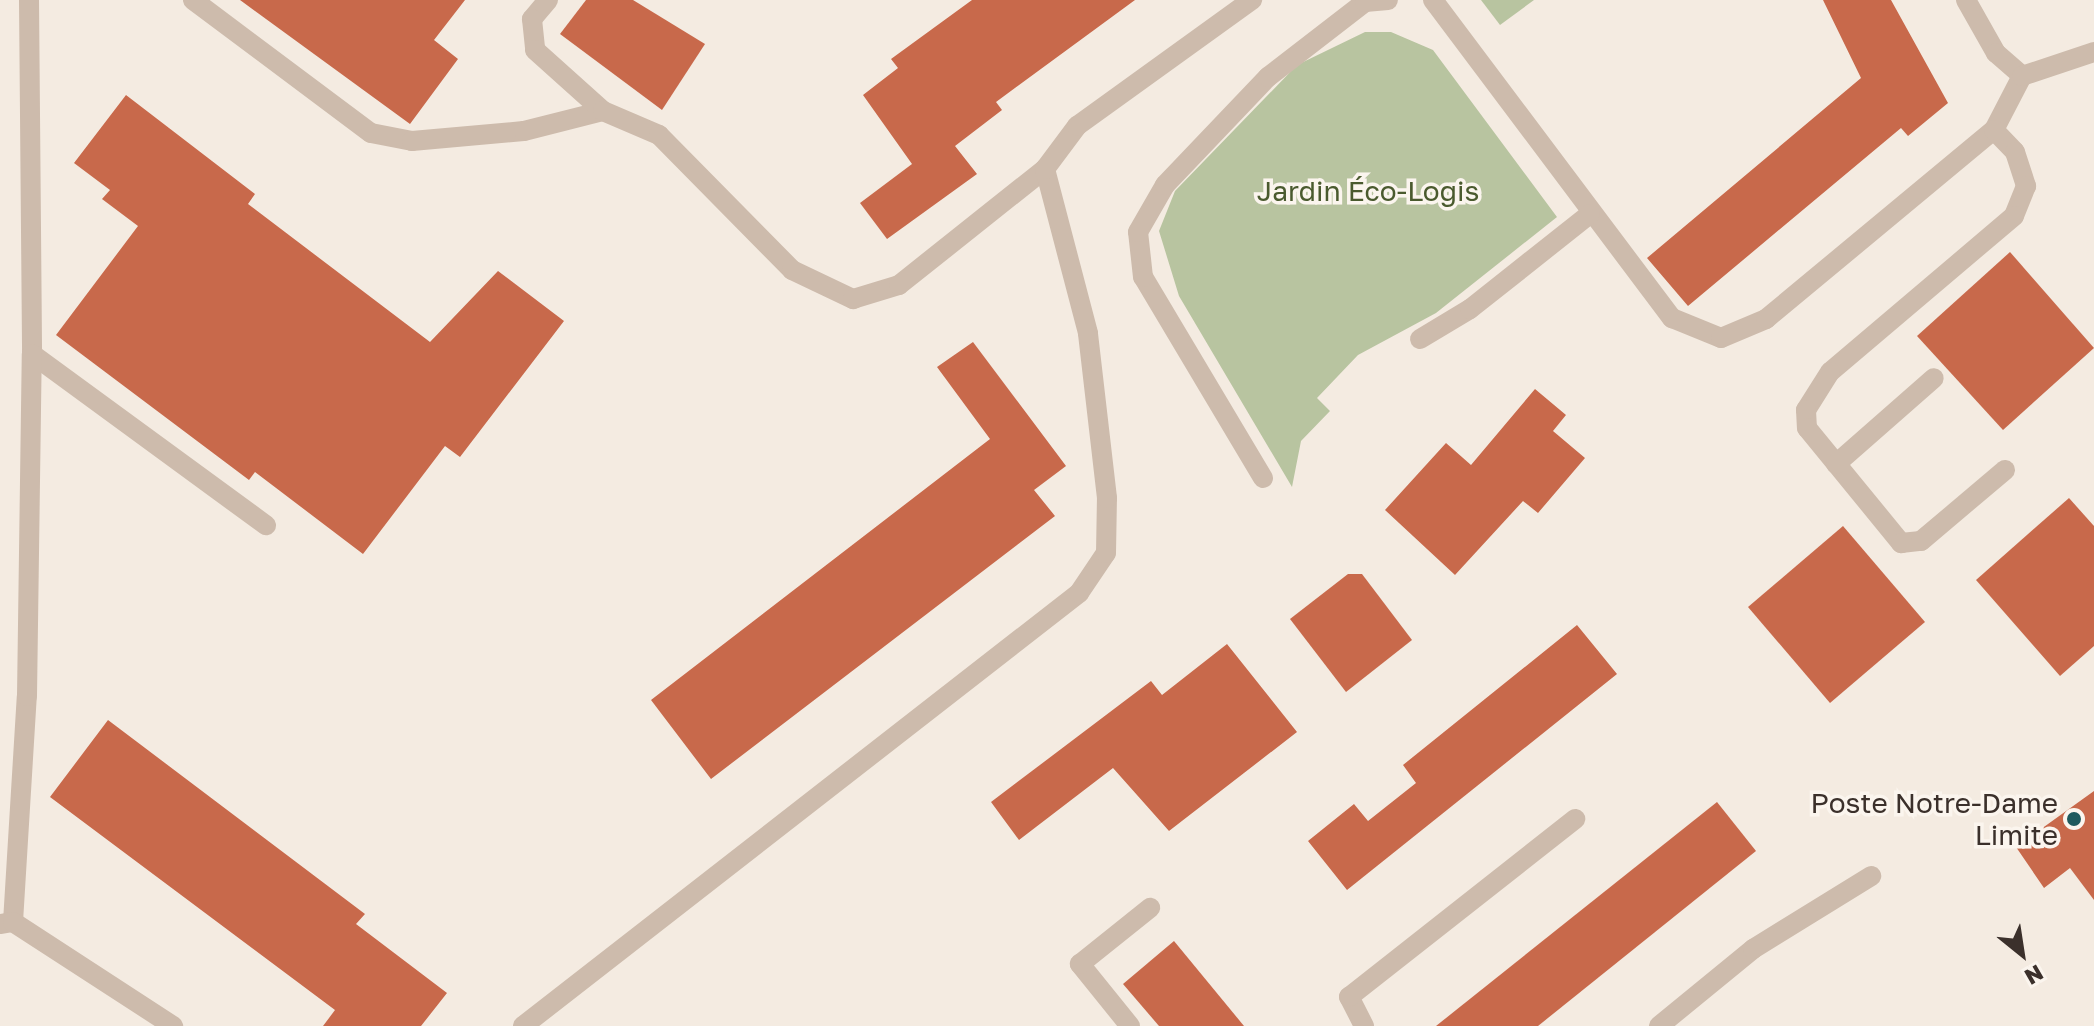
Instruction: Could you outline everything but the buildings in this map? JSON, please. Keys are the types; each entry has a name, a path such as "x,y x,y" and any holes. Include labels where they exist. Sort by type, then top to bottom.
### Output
{"street":[{"path":"29,0 32,354 27,696 6,923 173,1026"},
{"path":"193,0 371,133 412,141 524,131 603,111"},
{"path":"548,0 532,19 535,50 603,111 659,135 792,270 853,299 899,285 1045,169 1077,126 1252,0"},
{"path":"1263,478 1143,277 1138,232 1165,185 1268,77 1365,2 1388,0"},
{"path":"1433,0 1590,214 1672,318 1721,338 1766,319 1994,130 2022,76 2094,52"},
{"path":"1966,0 1996,53 2022,76"},
{"path":"1994,130 2015,152 2026,186 2014,216 1830,372 1806,410 1807,428 1901,543 1921,541 2005,470"},
{"path":"523,1026 1079,593 1106,553 1088,333 1045,169"},
{"path":"1420,339 1470,309 1590,214"},
{"path":"32,354 266,525"},
{"path":"1836,464 1934,378"},
{"path":"1364,1026 1349,997 1575,819"},
{"path":"1659,1026 1753,949 1871,876"},
{"path":"1130,1026 1080,964 1150,908"}],"green space":[{"path":"1481,0 1534,0 1500,25"},
{"name":"Jardin Éco-Logis","path":"1365,32 1391,32 1433,50 1557,217 1436,313 1358,355 1317,398 1330,411 1301,441 1292,487 1179,296 1159,231 1175,191 1297,65"}],"place":[{"name":"Poste Notre-Dame Limite","path":"2074,819"}]}
